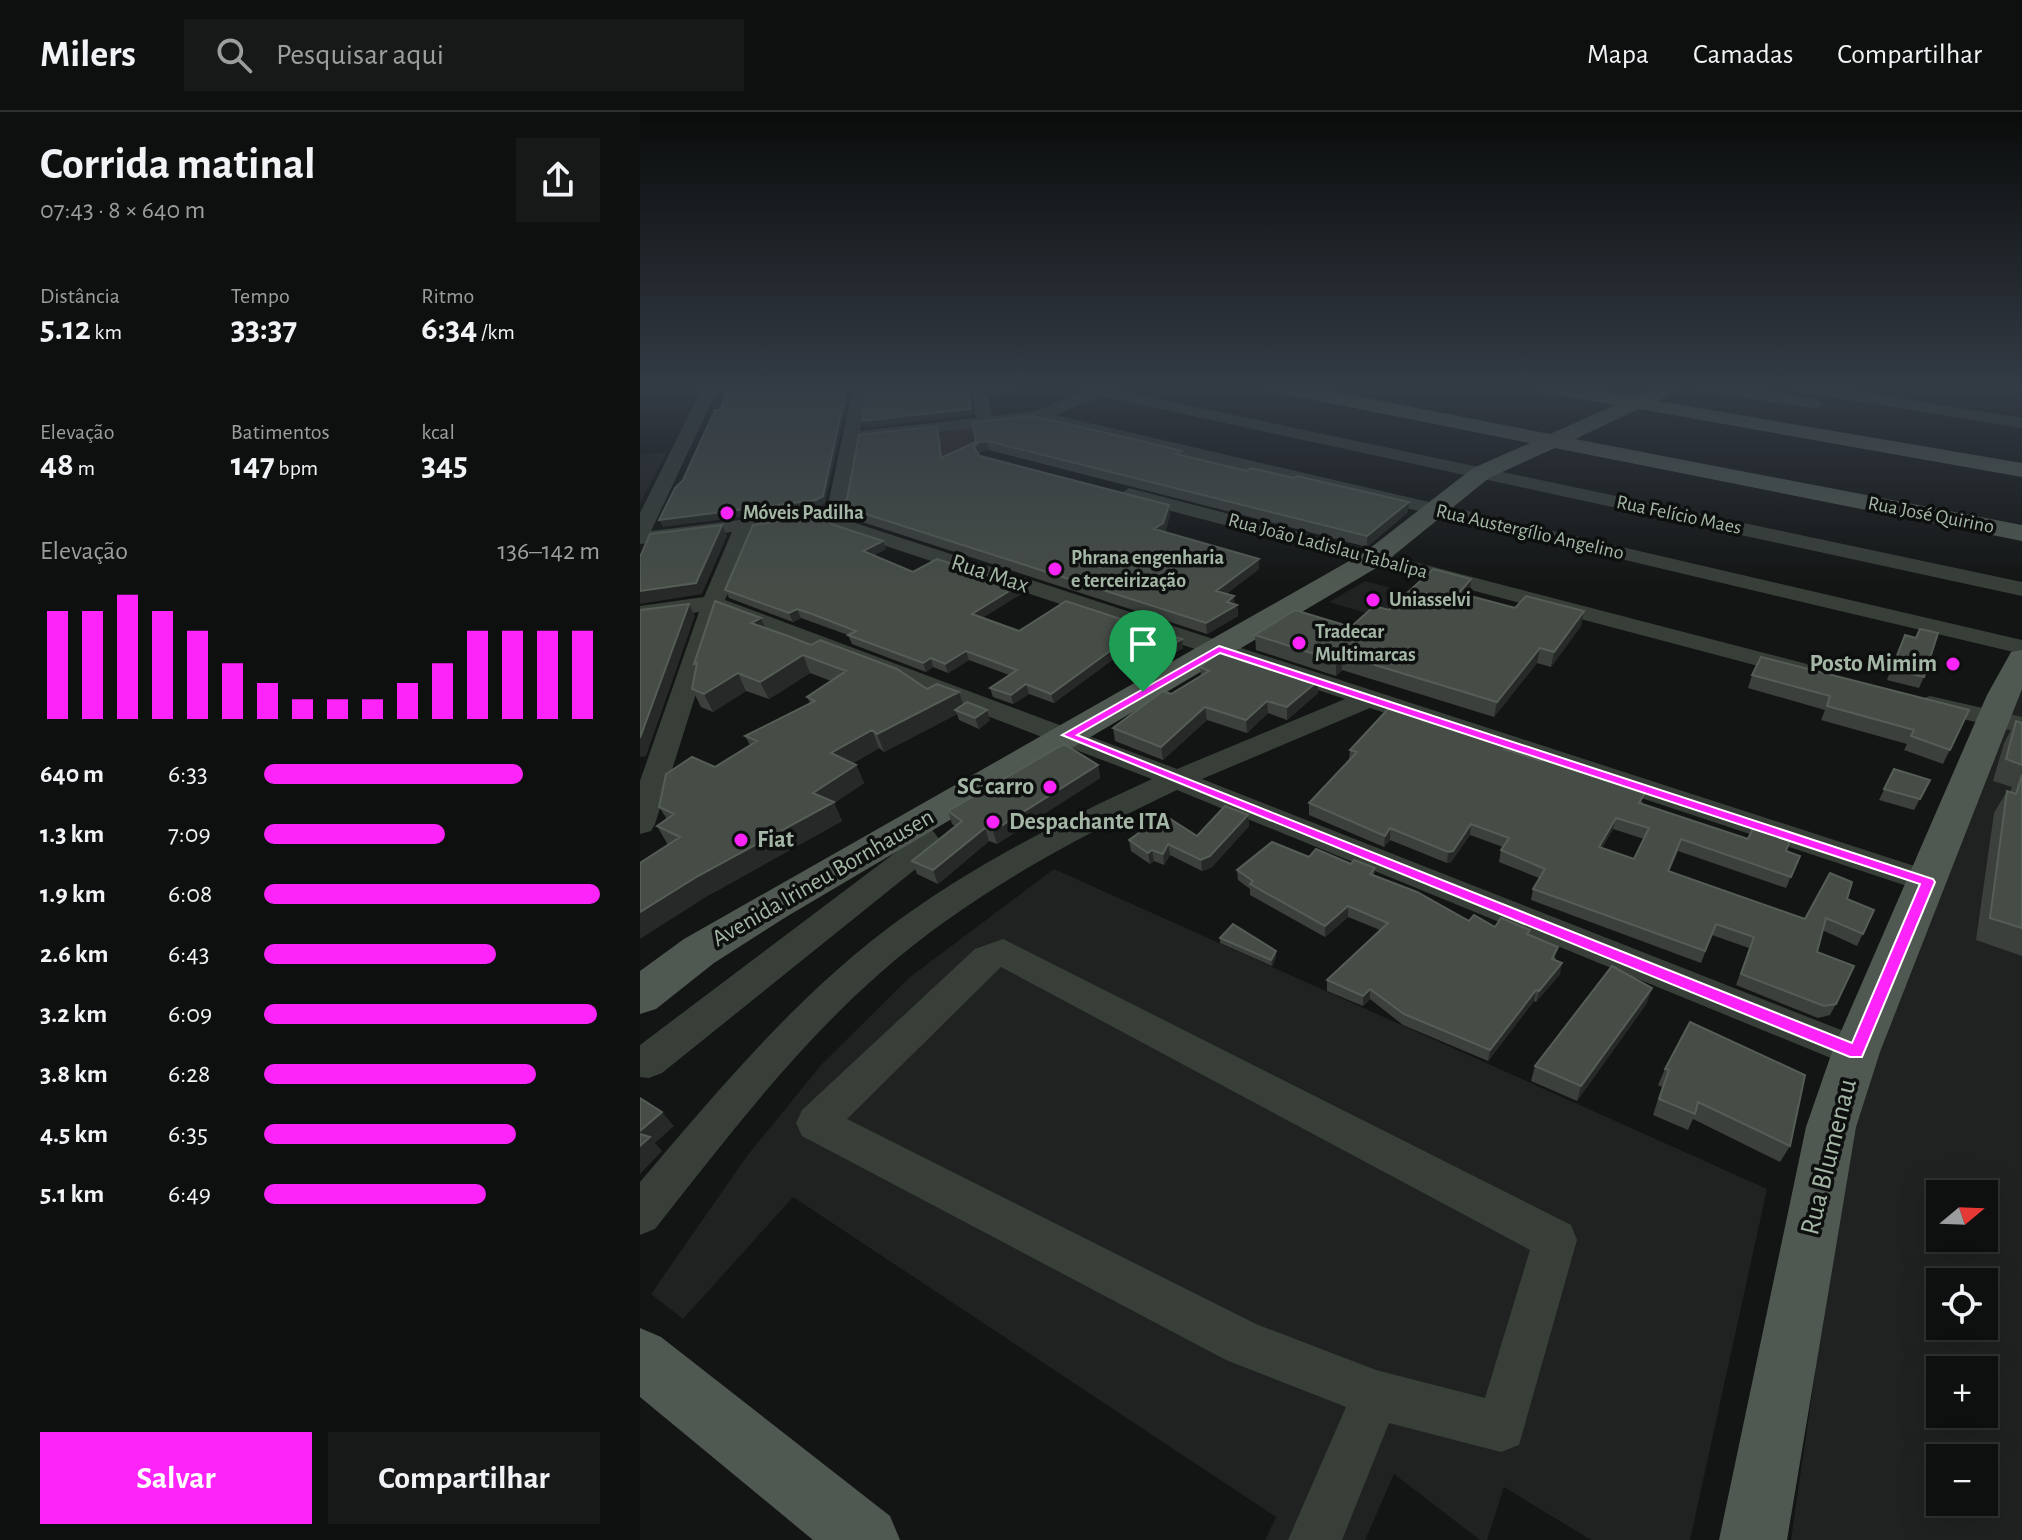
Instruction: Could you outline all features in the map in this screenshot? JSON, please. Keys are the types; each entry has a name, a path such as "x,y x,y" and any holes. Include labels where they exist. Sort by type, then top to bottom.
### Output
{"main road":[{"name":"Avenida Irineu Bornhausen","path":"640,996 727,932 1374,558 1481,473 1526,453"},
{"name":"Rua José Quirino","path":"1611,453 2022,533"},
{"path":"1922,453 2022,470"},
{"name":"Rua Blumenau","path":"1753,1540 1834,1116 1856,1052 1928,882 2007,723 2022,659"},
{"path":"640,1358 866,1540"}],"street":[{"path":"640,536 679,453"},
{"path":"640,536 825,515 837,508 849,453"},
{"name":"Rua Austergílio Angelino","path":"1195,453 2022,647"},
{"name":"Rua Felício Maes","path":"1390,453 2022,589"},
{"name":"Rua João Ladislau Tabalipa","path":"1111,490 1823,676"},
{"name":"Rua Max","path":"825,515 845,526 1928,882"},
{"path":"640,824 713,603 746,524"},
{"path":"640,613 713,603 1067,735 1856,1052"},
{"path":"1900,696 2007,723"},
{"path":"640,1214 739,1094 809,1018 868,963 955,897 1055,835 1176,779 1369,699"},
{"path":"640,1061 649,1062 927,844 910,826"},
{"path":"1003,952 1555,1240 1501,1427 1376,1395 1243,1343 816,1123 987,958 1003,952"},
{"path":"1315,1540 1376,1395"}],"shaded area":[{"path":"667,453 640,503 640,455"},
{"path":"942,453 971,453 860,480"},
{"name":"Uniasselvi","path":"1365,581 1419,596 1393,621 1329,602"},
{"path":"2022,678 2022,1540 1791,1540 1844,1171 1872,1059"},
{"path":"1054,869 1767,1189 1690,1540 1591,1540 1504,1487 1487,1540 1480,1540 1394,1474 1365,1540 1265,1540 1276,1517 793,1197 683,1319 651,1294 747,1156 822,1064 910,977"}],"building":[{"path":"696,453 832,453 823,496 816,500 659,520 675,488 683,480"},
{"path":"856,453 940,453 941,458 953,453 977,453 979,456 1169,505 1163,523 1154,529 1259,559 1216,591 1234,596 1227,602 1237,605 1206,623 841,504 847,499"},
{"path":"1034,453 1178,453 1176,454 1247,471 1251,468 1294,478 1297,476 1409,502 1367,536"},
{"path":"818,516 834,525 883,541 863,551 913,572 937,559 1019,585 972,614 1019,631 1066,601 1182,639 1145,661 1110,651 1051,694 1026,684 1011,695 990,688 1017,670 966,651 945,664 931,658 923,663 848,635 856,631 812,614 797,609 789,613 725,590 753,525"},
{"path":"722,525 696,583 640,591 640,557 650,534"},
{"path":"1433,569 1471,579 1459,593 1515,608 1526,596 1584,611 1554,652 1540,648 1497,702 1342,655 1336,661 1255,635 1295,610 1351,627 1374,606 1389,610"},
{"path":"715,601 761,618 751,623 811,645 820,640 897,669 927,689 937,684 959,692 877,734 872,730 831,753 856,765 813,793 834,802 698,876 640,912 640,863 680,837 657,826 674,814 659,807 666,774 692,757 715,767 757,741 745,736 815,701 807,697 846,671 803,655 760,682 738,673 704,694 692,689 697,663 694,664"},
{"path":"689,604 640,738 640,610"},
{"path":"1920,629 1938,633 1924,677 1892,669 1905,635 1916,638"},
{"path":"1223,649 1318,681 1287,707 1267,701 1246,720 1205,707 1161,747 1113,728 1163,691 1171,694 1209,671 1200,667"},
{"path":"1761,657 1969,710 1950,750 1911,736 1914,730 1827,706 1830,696 1752,675"},
{"path":"967,702 987,710 975,718 955,710"},
{"path":"1390,707 1507,745 1504,749 1541,761 1544,757 1646,791 1639,803 1748,839 1754,826 1791,838 1786,851 1800,856 1791,877 1681,839 1668,871 1805,919 1830,873 1852,882 1847,899 1874,910 1863,934 1826,918 1817,952 1854,966 1836,1004 1824,1006 1741,974 1754,937 1716,924 1705,951 1533,889 1545,869 1501,850 1509,838 1471,824 1453,851 1448,852 1390,828 1385,836 1309,803 1357,752 1350,750","holes":["1616,818 1649,828 1634,859 1599,847"]},
{"path":"2016,721 2022,723 2022,765 2006,759"},
{"path":"1064,744 1098,765 993,831 985,828 933,870 912,861 962,821 948,811"},
{"path":"1894,769 1930,780 1920,799 1884,789"},
{"path":"2022,775 2022,928 1990,918 2007,791 2016,794"},
{"path":"1225,806 1248,815 1210,856 1201,860 1168,844 1163,854 1152,850 1148,853 1129,840 1164,815 1197,836"},
{"path":"1272,842 1309,857 1316,849 1351,864 1354,860 1375,868 1370,874 1417,892 1469,921 1474,915 1495,927 1501,918 1530,930 1527,934 1558,947 1552,959 1562,963 1539,991 1536,990 1490,1050 1404,1014 1370,989 1363,996 1327,980 1388,923 1348,906 1325,926 1250,884 1253,881 1237,870"},
{"path":"1233,924 1276,951 1271,960 1220,938"},
{"path":"1612,966 1652,988 1581,1086 1535,1066"},
{"path":"1690,1022 1805,1075 1790,1146 1698,1102 1695,1114 1659,1099 1669,1070 1665,1069"},
{"path":"640,1098 662,1112 640,1131"},
{"path":"640,1134 650,1137 640,1146"}],"place":[{"name":"Móveis Padilha","path":"727,513"},
{"name":"Phrana engenharia e terceirização","path":"1055,569"},
{"name":"Uniasselvi","path":"1373,600"},
{"name":"Tradecar Multimarcas","path":"1299,643"},
{"name":"Posto Mimim","path":"1953,664"},
{"name":"SC carro","path":"1050,787"},
{"name":"Despachante ITA","path":"993,822"},
{"name":"Fiat","path":"741,840"}],"route":[{"path":"1219,649 1928,882 1856,1052 1067,735 1143,692 1219,649"}]}
